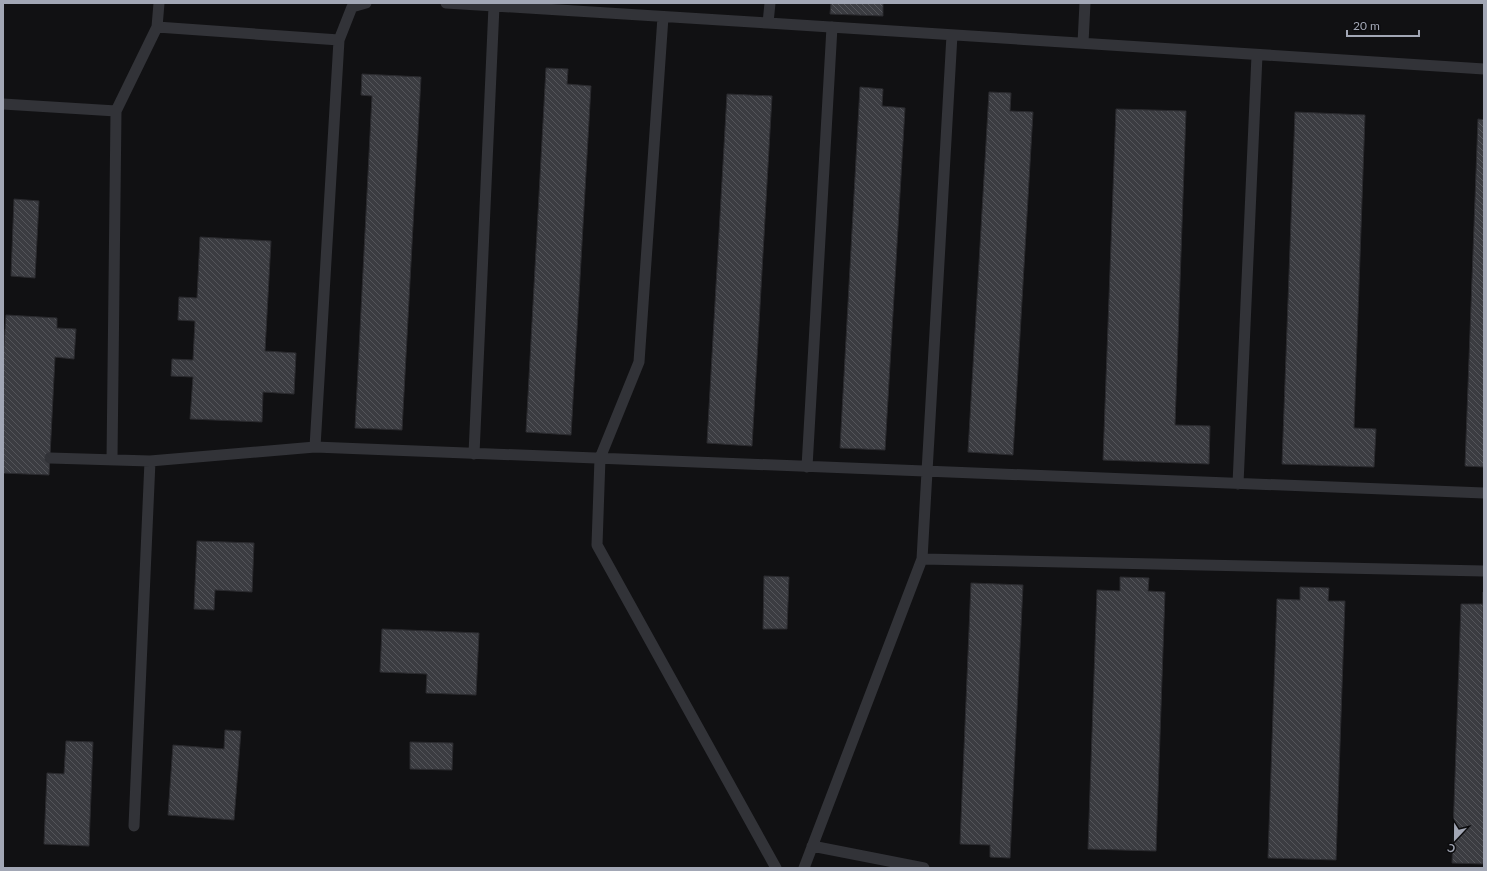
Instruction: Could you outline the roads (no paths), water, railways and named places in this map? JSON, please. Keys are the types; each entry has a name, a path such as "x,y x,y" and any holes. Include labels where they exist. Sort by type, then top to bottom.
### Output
{"lane":[{"path":"112,460 116,111 158,27 159,3"},
{"path":"315,447 339,40 352,6 366,3"},
{"path":"446,3 1484,69"},
{"path":"768,23 770,3"},
{"path":"1083,44 1085,3"},
{"path":"474,454 494,6"},
{"path":"663,16 639,362 600,458 597,545 776,868"},
{"path":"158,27 339,40"},
{"path":"807,467 832,27"},
{"path":"804,868 922,559 952,35"},
{"path":"1238,484 1257,55"},
{"path":"3,104 116,111"},
{"path":"50,458 150,461 315,447 1484,494"},
{"path":"134,826 150,461"},
{"path":"922,559 1484,571"},
{"path":"812,846 924,868"}]}
